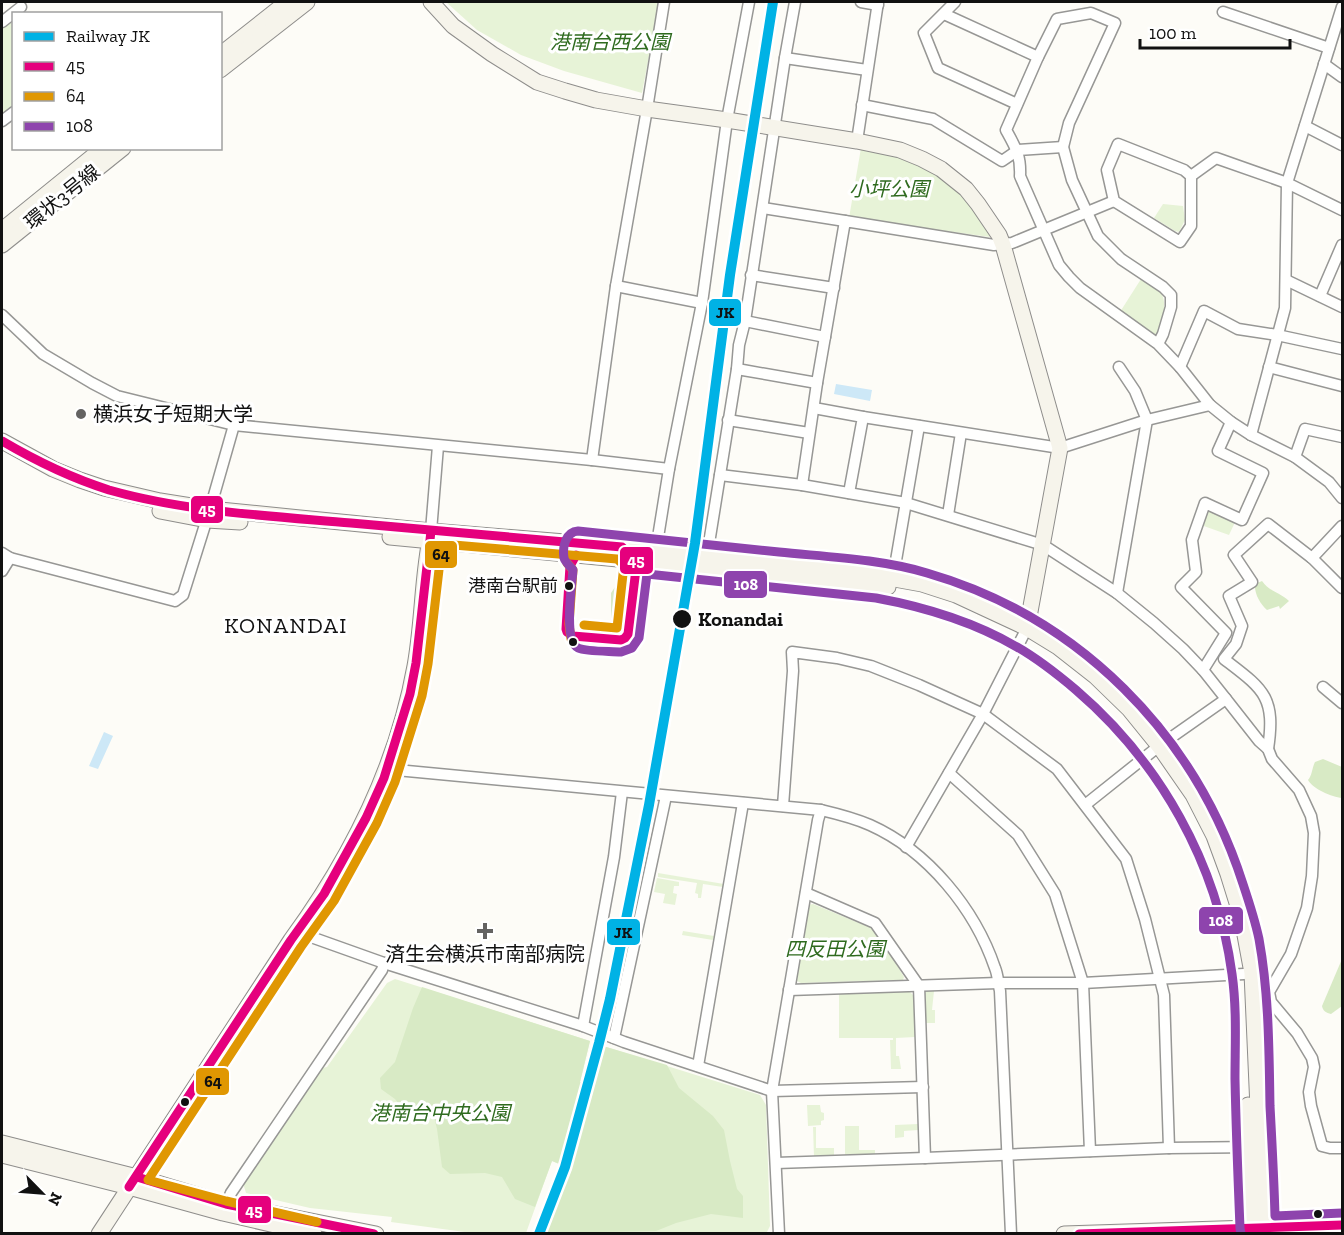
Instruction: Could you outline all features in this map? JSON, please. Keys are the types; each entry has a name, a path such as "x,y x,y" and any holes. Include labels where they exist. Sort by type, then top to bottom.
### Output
{"street":[{"path":"222,53 287,2"},
{"path":"222,68 307,2"},
{"path":"431,2 453,26 537,82 596,100 857,141 900,150 922,159 941,169 966,189 999,236 1060,448 1025,632 983,714 906,847"},
{"path":"592,460 616,286 664,2"},
{"path":"655,557 669,469 702,303 727,120 749,2"},
{"path":"706,562 795,2"},
{"path":"857,141 878,3 861,2"},
{"path":"956,2 924,33 938,68 1017,104"},
{"path":"1251,435 1286,308 1287,183 1342,7"},
{"path":"1223,12 1329,48"},
{"path":"1158,344 1171,307 1171,295 1163,286 1121,259 1098,236 1072,180 1063,147 1069,123 1115,23 1091,13 1057,19 1006,130 1018,150 1020,176 1059,265 1080,288 1158,344 1180,367 1210,405 1251,435 1295,457 1329,483 1342,498"},
{"path":"944,14 1038,57"},
{"path":"785,58 867,70"},
{"path":"1324,64 1342,77"},
{"path":"862,105 933,119 1002,160 1018,150 1063,147"},
{"path":"1305,126 1342,145"},
{"path":"1118,144 1184,170 1191,176 1191,226 1180,242 1114,201 1107,170 1118,144"},
{"name":"環状3号線","path":"2,230 101,150"},
{"name":"環状3号線","path":"2,246 121,150"},
{"path":"1191,176 1216,158 1287,183 1342,210"},
{"path":"763,208 1003,245 1114,201"},
{"path":"802,485 845,221"},
{"path":"1320,296 1342,245"},
{"path":"751,275 834,288"},
{"path":"1286,279 1342,308"},
{"path":"616,286 702,303"},
{"path":"1180,367 1204,311 1238,329 1342,349"},
{"path":"2,315 43,354 117,396 234,425 669,469"},
{"path":"745,321 825,337"},
{"path":"1117,593 1147,420 1135,391 1119,367"},
{"path":"1269,367 1342,383"},
{"path":"737,369 817,383"},
{"path":"814,408 1060,448 1147,420 1210,405"},
{"path":"849,494 863,417"},
{"path":"728,420 809,433"},
{"path":"1203,670 1226,633 1181,587 1196,572 1192,540 1205,503 1242,520 1263,474 1218,451 1231,422"},
{"path":"2,571 6,556 175,601 183,596 234,425"},
{"path":"892,578 920,426"},
{"path":"1295,457 1305,429 1342,437"},
{"path":"948,515 961,433"},
{"path":"2,441 53,469 104,488 209,514 280,525 430,536 892,578 922,584 956,595 1058,647 1095,676 1129,709 1188,804 1219,873 1229,904 1244,974 1258,1231"},
{"path":"99,1233 324,894 366,818 386,769 410,694 416,663 438,446"},
{"path":"2,451 15,460 45,474 97,495 161,512 209,514"},
{"path":"720,475 802,485 906,503 1043,545 1117,593 1154,623 1203,670 1259,741 1268,749 1272,759 1293,782 1311,816 1314,833 1312,876 1307,908 1291,954 1269,992 1271,1002 1297,1033 1312,1058 1314,1067 1309,1092 1322,1146 1342,1148"},
{"path":"1268,749 1270,710 1264,694 1255,683 1224,659 1236,644 1242,626 1228,596 1252,582 1234,555 1268,524 1312,558 1342,588"},
{"path":"1312,558 1342,526"},
{"path":"706,562 905,590 935,598 1008,628 1025,632"},
{"path":"783,806 792,652 837,658 871,666 920,685 983,714 1057,769 1126,859 1145,919 1164,995 1169,1148"},
{"path":"1323,687 1342,703"},
{"path":"1085,805 1155,749 1226,699"},
{"path":"1155,749 1193,795 1214,836 1242,919 1252,973 1254,1147"},
{"path":"386,769 821,810 843,815 871,826 906,847 928,864 966,908 977,925 996,970 1000,991 1011,1233"},
{"path":"949,773 1018,835 1055,894 1083,982 1090,1151"},
{"path":"583,1026 614,857 622,792"},
{"path":"614,1038 666,796"},
{"path":"698,1066 743,803"},
{"path":"779,1233 772,1091 821,810"},
{"path":"806,893 875,923 919,986 925,1158"},
{"path":"297,932 772,1091 923,1087"},
{"path":"225,1208 231,1194 382,970 384,963"},
{"path":"789,990 1083,982 1244,974"},
{"path":"2,1143 314,1233"},
{"path":"776,1163 1169,1148 1254,1147"},
{"path":"2,1155 133,1182"},
{"path":"225,1208 376,1233"},
{"path":"1064,1233 1258,1231 1342,1225"}],"green space":[{"name":"港南台西公園","path":"446,2 659,2 642,93 564,71 521,55 477,30"},
{"path":"12,22 12,108 2,116 2,29"},
{"name":"小坪公園","path":"861,148 910,159 935,171 963,196 979,216 990,237 849,218"},
{"path":"1163,204 1183,206 1185,220 1179,232 1154,218"},
{"path":"1141,279 1157,289 1163,299 1164,311 1157,334 1153,335 1120,312"},
{"path":"1207,507 1236,520 1229,535 1201,525"},
{"path":"1262,581 1268,588 1289,601 1280,609 1279,606 1267,610 1255,591 1255,584"},
{"path":"615,587 623,589 625,594 617,621 614,623 611,621 611,593"},
{"path":"1323,759 1342,767 1342,798 1323,792 1308,780 1315,762"},
{"path":"658,873 724,884 723,887 703,884 701,898 698,898 698,894 695,893 697,883 658,877"},
{"path":"657,878 679,882 679,886 674,886 673,893 677,894 675,905 663,903 665,894 654,892"},
{"name":"四反田公園","path":"813,904 876,930 904,977 903,980 801,983 797,981 808,905"},
{"path":"683,931 714,936 713,940 682,935"},
{"path":"1342,959 1342,1006 1331,1014 1325,1012 1322,1006"},
{"name":"港南台中央公園","path":"395,979 590,1041 580,1082 593,1085 603,1046 760,1095 766,1105 770,1226 766,1234 543,1233 570,1169 552,1161 526,1233 472,1233 391,1222 392,1217 310,1208 246,1193 243,1183 322,1068 327,1067 387,983"},
{"path":"422,987 590,1041 580,1082 593,1085 603,1046 667,1065 679,1088 713,1116 724,1130 737,1189 743,1196 743,1218 711,1214 656,1231 543,1233 570,1168 552,1161 535,1207 515,1199 502,1177 485,1173 450,1174 442,1167 434,1117 421,1117 403,1109 395,1099 381,1089 380,1078 395,1062"},
{"path":"909,991 914,996 915,1037 896,1038 896,1056 899,1056 901,1069 891,1069 890,1040 893,1038 839,1038 839,994"},
{"path":"927,991 934,991 932,1010 935,1010 935,1023 924,1023 924,994"},
{"path":"807,1105 820,1105 821,1112 824,1113 821,1125 808,1126"},
{"path":"918,1124 918,1130 904,1131 904,1137 895,1138 895,1125"},
{"path":"845,1126 859,1126 859,1150 875,1150 875,1155 845,1155"},
{"path":"813,1127 816,1127 816,1148 834,1148 834,1157 814,1157"}],"water":[{"path":"836,384 872,390 870,401 834,394"},
{"path":"104,732 113,736 98,769 89,766"}],"rail line":[{"name":"JK","path":"539,1234 565,1167 599,1043 649,805 695,543 730,275 773,2"}],"transit line":[{"name":"45","path":"2,441 81,480 109,490 168,503 260,515 622,547 637,561 628,634 625,638 621,640 573,636 567,632 570,566 576,555"},
{"name":"45","path":"129,1187 291,940 324,894 366,818 384,778 410,694 416,663 431,531"},
{"name":"108","path":"1241,1234 1235,1079 1235,1000 1224,933 1213,893 1180,817 1134,749 1106,718 1047,667 1001,638 949,616 876,598 647,574 639,638 632,648 621,652 578,648 573,643 570,624 573,570 564,558 564,544 570,534 578,531 854,559 909,568 982,593 1034,619 1081,651 1124,689 1162,731 1195,778 1222,829 1243,884 1259,939 1267,1001 1275,1216 1342,1213"},
{"name":"64","path":"317,1222 148,1180 301,947 334,901 377,823 395,782 422,696 442,544 617,559 624,565 617,628 584,625"},
{"name":"64","path":"567,563 573,570 569,624 571,639"},
{"name":"45","path":"137,1177 226,1204 374,1234"},
{"name":"45","path":"1079,1234 1342,1225"}],"place":[{"name":"横浜女子短期大学","path":"81,414"},
{"name":"港南台駅前","path":"569,586"},
{"name":"Konandai","path":"682,619"},
{"name":"済生会横浜市南部病院","path":"485,931"}],"district":[{"name":"KONANDAI","path":"286,625"}]}
